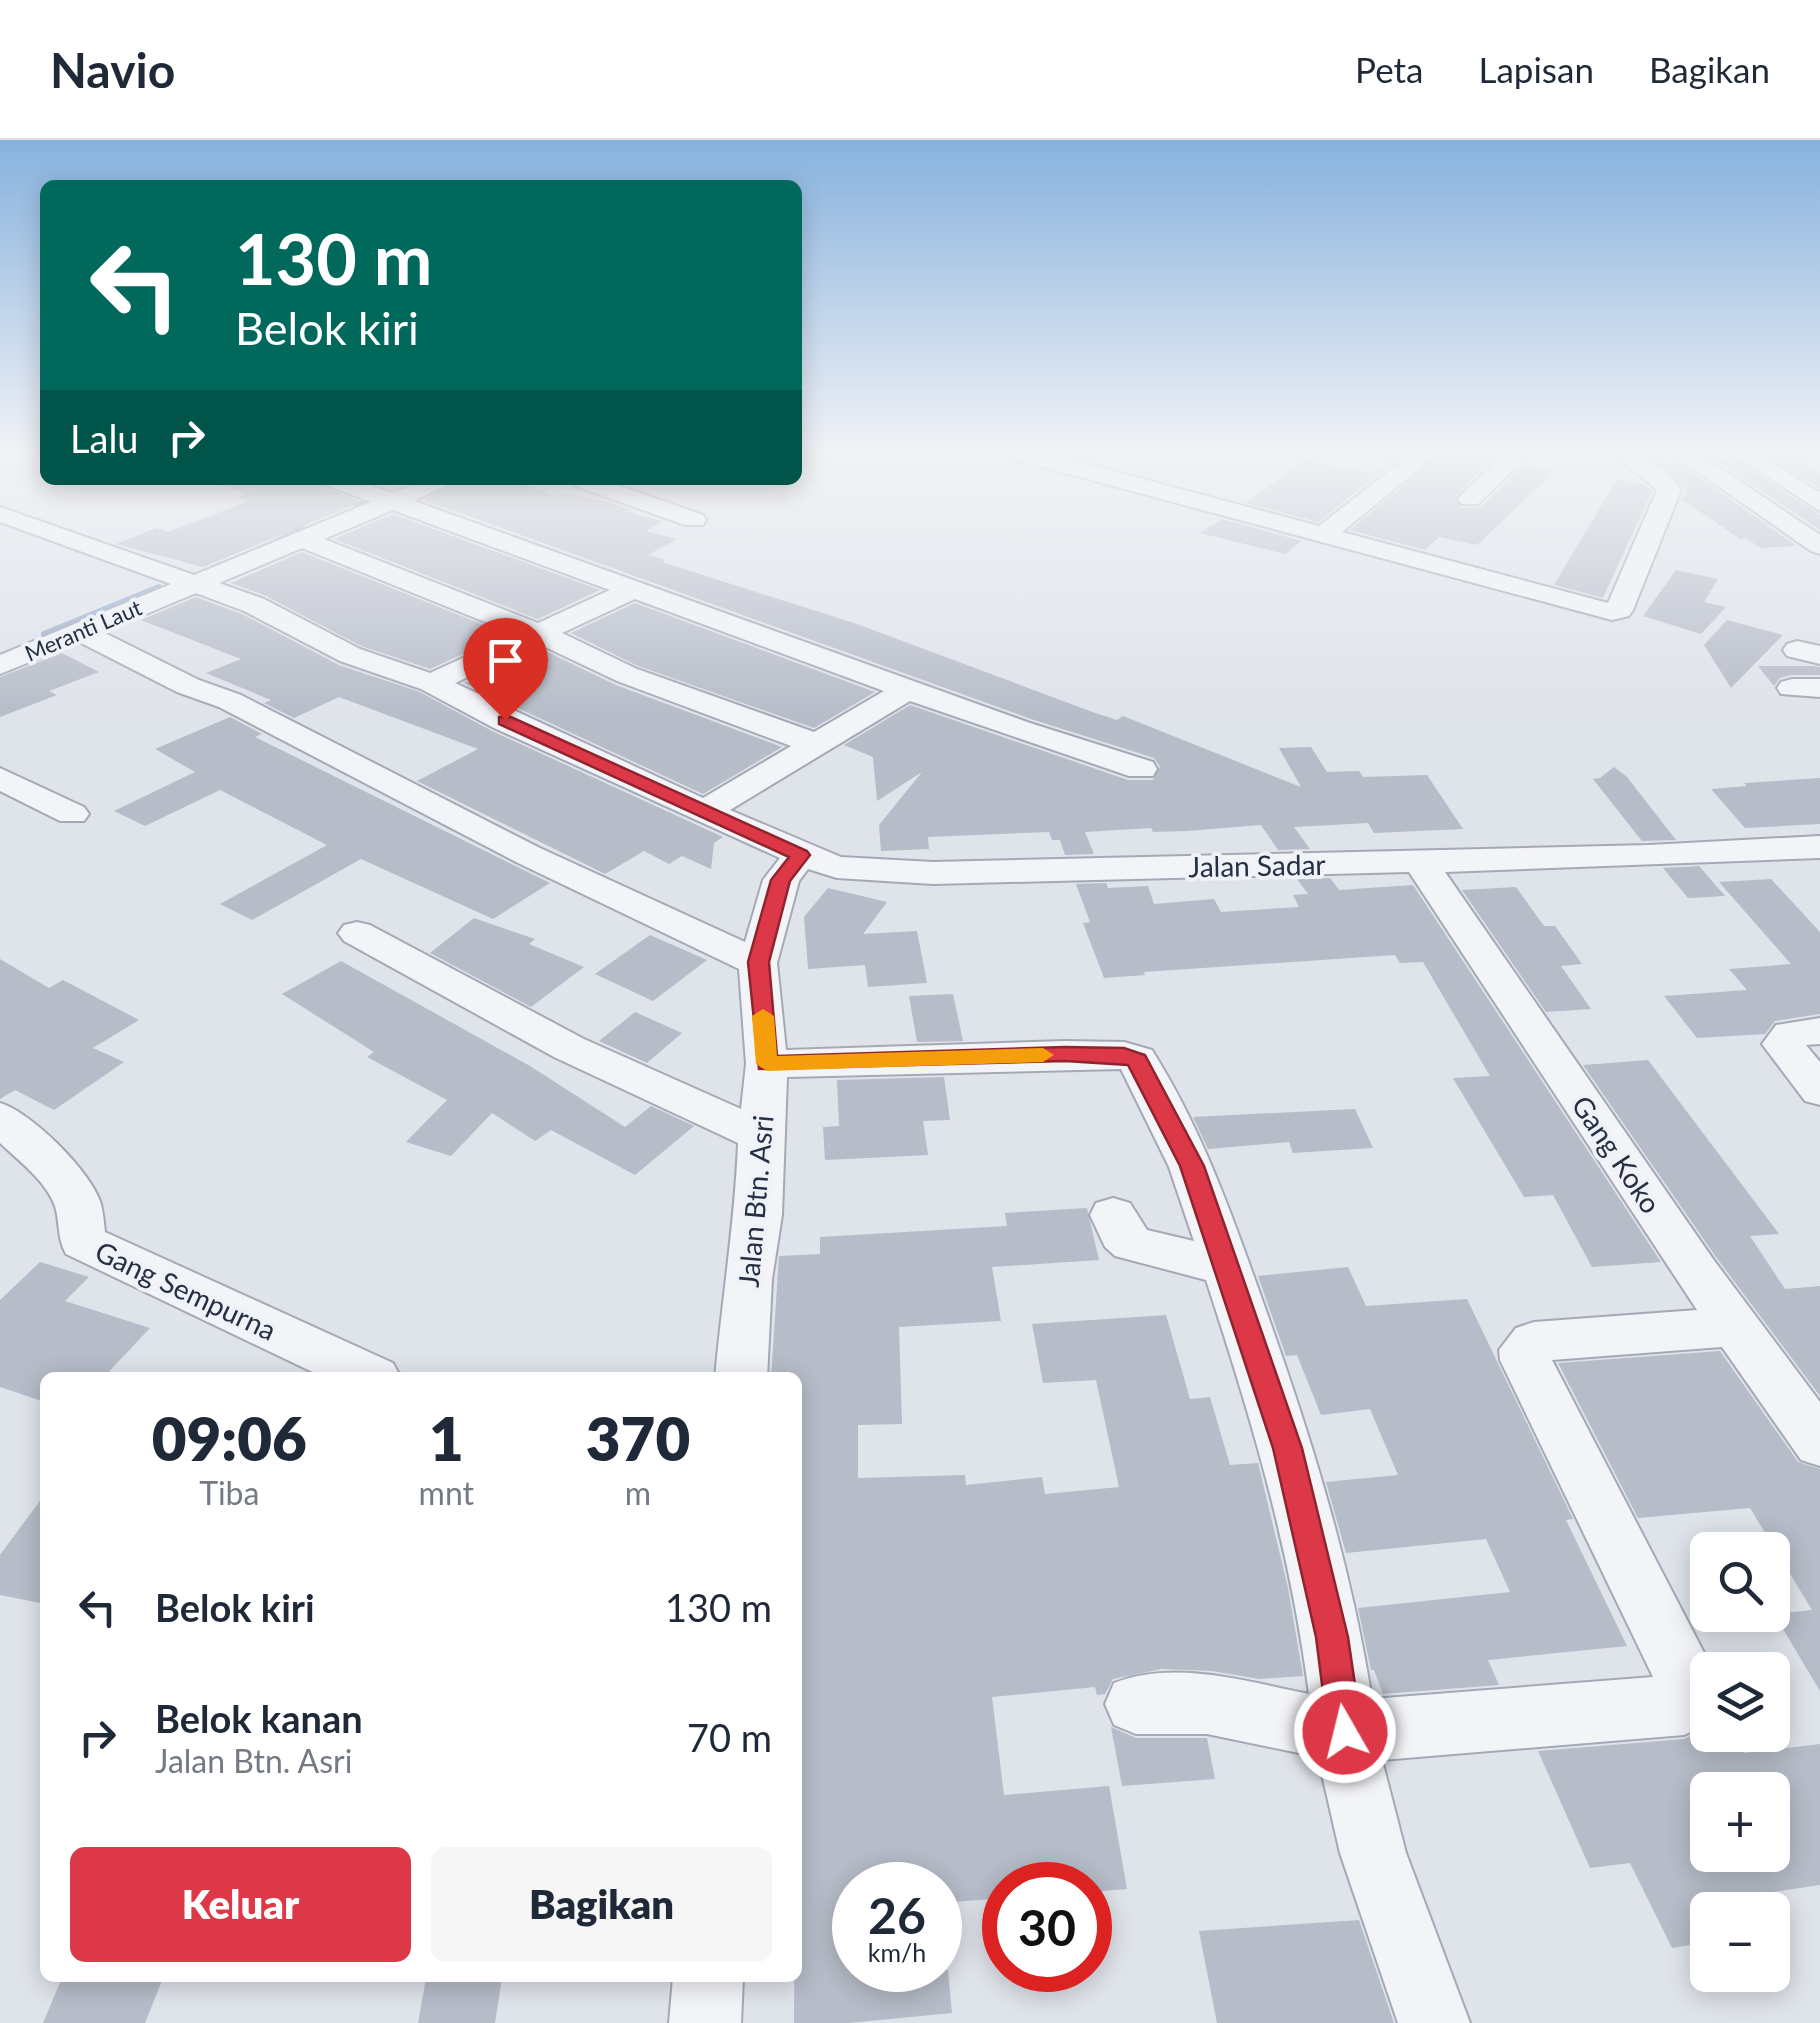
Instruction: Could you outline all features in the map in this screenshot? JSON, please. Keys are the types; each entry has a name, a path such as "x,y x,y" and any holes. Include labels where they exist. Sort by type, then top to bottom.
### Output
{"street":[{"name":"Jalan Sadar","path":"80,542 195,582 295,623 350,655 432,683 800,855 838,867 933,873 1649,856 1820,847"},
{"name":"Meranti Laut","path":"0,665 291,542"},
{"path":"310,542 538,633 627,675 816,744"},
{"path":"507,542 1019,730 1141,770"},
{"path":"1350,542 1617,612 1647,542"},
{"path":"432,683 632,590"},
{"path":"81,632 188,686 230,701 528,854 758,962"},
{"path":"705,811 910,688"},
{"path":"0,778 72,814"},
{"name":"Jalan Btn. Asri","path":"741,1372 748,1279 759,1215 760,1135 767,1064 758,962 781,880 800,855"},
{"name":"Gang Koko","path":"1419,860 1736,1327 1820,1444"},
{"path":"356,933 569,1048 760,1135"},
{"path":"1820,1031 1790,1034 1783,1044 1820,1091"},
{"path":"767,1064 1065,1054 1124,1055 1137,1060 1192,1166 1288,1448 1332,1637 1354,1787 1373,1853 1434,2023"},
{"name":"Gang Sempurna","path":"0,1118 46,1160 77,1201 83,1242 362,1372"},
{"path":"1113,1215 1122,1236 1132,1244 1226,1267"},
{"path":"1136,1704 1208,1704 1345,1732 1676,1707 1689,1702 1688,1684 1526,1360 1525,1350 1534,1342 1736,1327"},
{"path":"705,2023 708,1982"}],"building":[{"path":"121,542 264,542 203,567 116,544"},
{"path":"341,542 469,542 600,590 538,619"},
{"path":"540,542 672,542 648,555 857,624 1098,714 1117,720 1123,716 1301,787 1279,748 1311,747 1327,772 1359,771 1363,777 1427,775 1463,829 1374,833 1368,823 1294,827 1310,849 1278,850 1261,825 1187,831 1153,832 1151,828 1085,832 1094,854 1065,855 1060,840 1052,840 1049,832 928,837 929,849 881,851 879,825 922,772 877,801 873,757 844,745 910,705 1128,780 1153,780 1160,767 1154,758 1031,719"},
{"path":"1236,542 1301,542 1285,554"},
{"path":"1395,542 1434,542 1425,550"},
{"path":"1580,542 1629,542 1603,598 1554,585"},
{"path":"1752,542 1791,542 1797,546 1761,548"},
{"path":"302,552 506,634 430,669 361,646 266,596 231,583"},
{"path":"1676,570 1718,579 1704,602 1726,607 1701,634 1643,616"},
{"path":"196,597 242,614 339,665 420,692 492,731 723,837 714,843 711,869 682,856 669,864 644,851 605,874 417,781 478,749 339,697 294,718 264,703 271,700 206,673 241,659 141,620"},
{"path":"635,603 875,692 814,728 638,666 571,633"},
{"path":"1727,620 1783,635 1731,688 1704,645"},
{"path":"539,648 616,685 782,747 703,794 464,683"},
{"path":"62,653 99,672 49,691 57,695 0,717 0,677"},
{"path":"1758,666 1814,666 1820,667 1820,675 1791,675 1780,678 1774,686"},
{"path":"230,717 262,734 255,737 550,883 493,919 361,859 252,920 220,904 327,845 220,790 145,826 114,811 195,772 155,749"},
{"path":"1614,767 1627,777 1676,840 1642,841 1593,779"},
{"path":"1820,778 1820,824 1745,828 1711,789 1747,786 1744,783"},
{"path":"1699,866 1725,896 1688,898 1663,868"},
{"path":"1330,878 1339,890 1413,885 1661,1262 1592,1267 1553,1195 1524,1197 1453,1078 1490,1076 1423,962 1400,963 1395,955 1104,978 1083,923 1090,922 1076,884 1106,883 1108,888 1148,886 1154,904 1214,899 1221,912 1299,907 1293,895 1308,894 1297,879"},
{"path":"1771,879 1820,932 1820,1014 1775,1021 1765,1034 1697,1038 1664,996 1747,990 1729,969 1791,964 1719,882"},
{"path":"1516,887 1544,926 1555,926 1582,964 1561,966 1591,1009 1546,1012 1462,890"},
{"path":"828,888 887,902 863,934 917,931 927,983 868,987 865,965 808,969 804,917"},
{"path":"474,918 535,939 529,944 584,967 531,1007 430,953"},
{"path":"650,935 707,960 653,1001 595,974"},
{"path":"0,959 49,988 63,980 139,1020 93,1048 124,1062 54,1110 15,1090 0,1099"},
{"path":"341,961 530,1066 625,1127 651,1106 694,1126 635,1175 551,1130 535,1141 492,1113 451,1156 406,1142 447,1100 367,1057 374,1052 282,994"},
{"path":"953,994 963,1041 917,1042 909,996"},
{"path":"635,1012 682,1033 647,1063 599,1041"},
{"path":"1648,1060 1779,1234 1750,1236 1785,1289 1820,1286 1820,1396 1716,1257 1583,1065"},
{"path":"944,1077 950,1120 923,1121 928,1155 825,1160 823,1127 839,1126 837,1080"},
{"path":"1355,1109 1373,1148 1293,1153 1289,1142 1208,1149 1193,1117"},
{"path":"1087,1208 1099,1260 992,1267 1001,1321 899,1327 902,1424 858,1425 858,1478 965,1475 966,1485 1042,1477 1045,1494 1119,1487 1096,1380 1043,1383 1032,1324 1166,1315 1190,1399 1210,1397 1230,1465 1258,1463 1288,1588 1303,1676 1259,1679 1212,1671 1162,1669 1113,1679 1105,1694 1097,1695 1095,1687 992,1697 1004,1795 1109,1786 1127,1889 1112,1890 1112,1862 982,1862 982,1900 962,1901 962,1862 832,1862 832,1992 950,1992 952,2013 848,2023 794,2023 794,1982 802,1982 802,1372 771,1372 779,1256 820,1254 820,1237 1007,1226 1005,1213"},
{"path":"40,1262 89,1277 65,1301 150,1328 109,1372 40,1372 40,1400 0,1387 0,1300"},
{"path":"1348,1267 1366,1306 1467,1299 1573,1519 1566,1520 1627,1646 1488,1660 1499,1685 1383,1694 1371,1670 1358,1608 1510,1592 1486,1539 1346,1553 1326,1482 1398,1475 1370,1409 1321,1415 1297,1355 1286,1356 1258,1276"},
{"path":"1720,1351 1798,1462 1820,1469 1820,1691 1785,1632 1790,1632 1790,1612 1812,1610 1790,1574 1790,1532 1765,1532 1750,1508 1638,1518 1558,1363"},
{"path":"40,1501 40,1603 0,1595 0,1555"},
{"path":"1111,1727 1136,1738 1207,1738 1215,1779 1122,1786"},
{"path":"1690,1736 1690,1752 1790,1752 1790,1748 1820,1744 1820,1885 1773,1892 1690,1892 1690,1945 1672,1948 1630,1863 1590,1868 1538,1751"},
{"path":"1359,1920 1394,2023 1217,2023 1199,1931"},
{"path":"60,1982 161,1982 145,2023 43,2023"},
{"path":"425,1982 501,1982 495,2023 418,2023"}],"waterway":[{"path":"271,544 275,542"},
{"path":"44,634 159,587"}],"slow traffic":[{"path":"763,1016 767,1064 1043,1055"}],"route":[{"path":"505,720 800,855 781,880 758,962 767,1064 1065,1054 1124,1055 1137,1060 1192,1166 1288,1448 1332,1637 1345,1732"}]}
